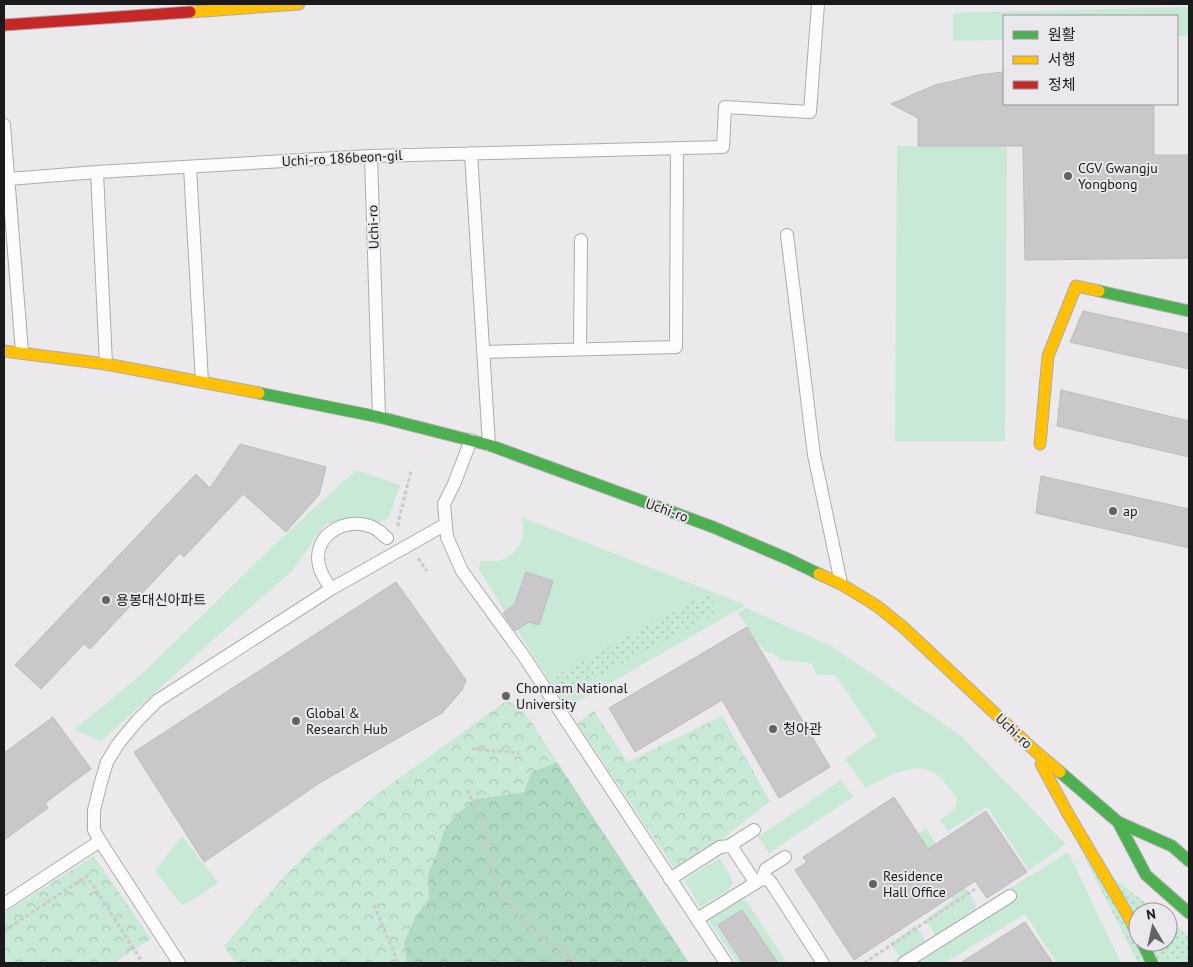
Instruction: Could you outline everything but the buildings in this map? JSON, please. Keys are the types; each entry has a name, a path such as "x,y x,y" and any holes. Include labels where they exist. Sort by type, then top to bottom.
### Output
{"main road":[{"path":"4,26 299,4"},
{"path":"1040,444 1048,356 1076,286 1189,311"},
{"name":"Uchi-ro","path":"4,350 106,364 202,382 379,417 471,440 713,527 788,559 841,584 877,606 903,627 1034,750 1118,822 1172,846 1189,861"},
{"path":"1034,750 1128,917"},
{"name":"Uchi-ro","path":"1118,822 1146,875 1189,913"}],"lane":[{"name":"Uchi-ro 186beon-gil","path":"8,179 372,156 723,147 725,107 810,112 818,4"},
{"path":"4,125 22,352"},
{"path":"483,352 676,347 677,148"},
{"path":"471,152 489,445"},
{"name":"Uchi-ro","path":"372,156 379,417"},
{"path":"190,167 202,382"},
{"path":"97,172 106,364"},
{"path":"787,235 814,455 841,584"},
{"path":"580,240 580,350"},
{"path":"471,440 444,504 447,537 462,571 523,655 726,963"},
{"path":"331,589 319,566 318,553 323,539 333,530 346,525 362,524 374,527 387,538"},
{"path":"179,963 94,830 94,810 100,782 107,762 118,744 157,701 331,589 446,524"},
{"path":"670,879 720,848 729,846 754,830"},
{"path":"4,904 100,841"},
{"path":"729,846 759,881"},
{"path":"759,881 766,870 785,857"},
{"path":"697,919 759,881 769,880 823,963"},
{"path":"904,963 1010,896"}],"path":[{"path":"409,544 398,523 411,471"},
{"path":"472,749 519,753"},
{"path":"467,790 484,824 495,880 527,925 576,963"},
{"path":"4,931 87,876 144,963"},
{"path":"864,963 975,890"},
{"path":"374,905 398,963"}],"green space":[{"path":"1189,7 1189,36 1178,36 1178,15 1003,15 1003,40 953,41 953,13"},
{"path":"897,146 1007,146 1005,441 895,441"},
{"path":"356,470 400,485 389,518 378,522 326,523 292,571 101,741 74,730 142,674 272,547"},
{"path":"521,517 746,605 577,702 564,704 479,570 480,561 501,560 513,553 517,548 523,530"},
{"path":"708,593 718,612 565,694 555,676"},
{"path":"746,608 833,647 961,736 1065,845 1029,870 987,807 948,831 940,820 955,809 957,799 940,777 925,769 917,768 899,772 866,788 845,759 877,736 835,675 817,675 811,663 781,660 773,653 764,651 738,613"},
{"path":"506,701 521,706 557,762 531,772 524,792 474,799 455,816 444,830 428,874 429,898 415,918 404,942 406,961 408,963 235,963 224,946 282,879 318,842 379,793"},
{"path":"594,711 627,762 722,716 770,801 678,874 577,723"},
{"path":"557,762 689,963 408,963 406,961 404,942 415,918 428,898 428,874 444,830 455,816 474,799 524,792 531,772"},
{"path":"841,780 853,797 769,853 758,837"},
{"path":"926,828 976,904 974,911 1068,852 1121,963 1057,963 1025,914 945,963 891,963 900,957 891,943 916,926 926,941 936,935 925,920 953,900 914,837"},
{"path":"182,836 218,883 195,899 182,905 155,871"},
{"path":"1083,854 1144,902 1128,902 1128,943"},
{"path":"94,856 151,939 113,963 4,963 4,913"},
{"path":"719,858 733,883 728,890 700,907 684,880"},
{"path":"741,899 748,903 787,963 737,963 708,920"},
{"path":"1178,928 1189,937 1189,963 1138,963 1132,952 1178,952"}],"traffic: fast":[{"path":"1099,291 1189,311"},
{"path":"259,393 379,417 489,445 713,527 819,574"},
{"path":"1060,772 1118,822 1172,846 1189,861"},
{"path":"1118,822 1146,875 1189,913"},
{"path":"1147,952 1152,963"}],"traffic: slow":[{"path":"190,12 299,4"},
{"path":"1040,444 1048,356 1076,286 1099,291"},
{"path":"4,351 106,364 259,393"},
{"path":"819,574 841,584 877,606 903,627 1060,772"},
{"path":"1041,764 1128,915"}],"traffic: jam":[{"path":"4,25 190,12"}],"place":[{"name":"CGV Gwangju Yongbong","path":"1068,176"},
{"name":"ap","path":"1113,511"},
{"name":"용봉대신아파트","path":"106,600"},
{"name":"Chonnam National University","path":"506,696"},
{"name":"Global & Research Hub","path":"296,721"},
{"name":"청아관","path":"773,729"},
{"name":"Residence Hall Office","path":"873,884"}]}
